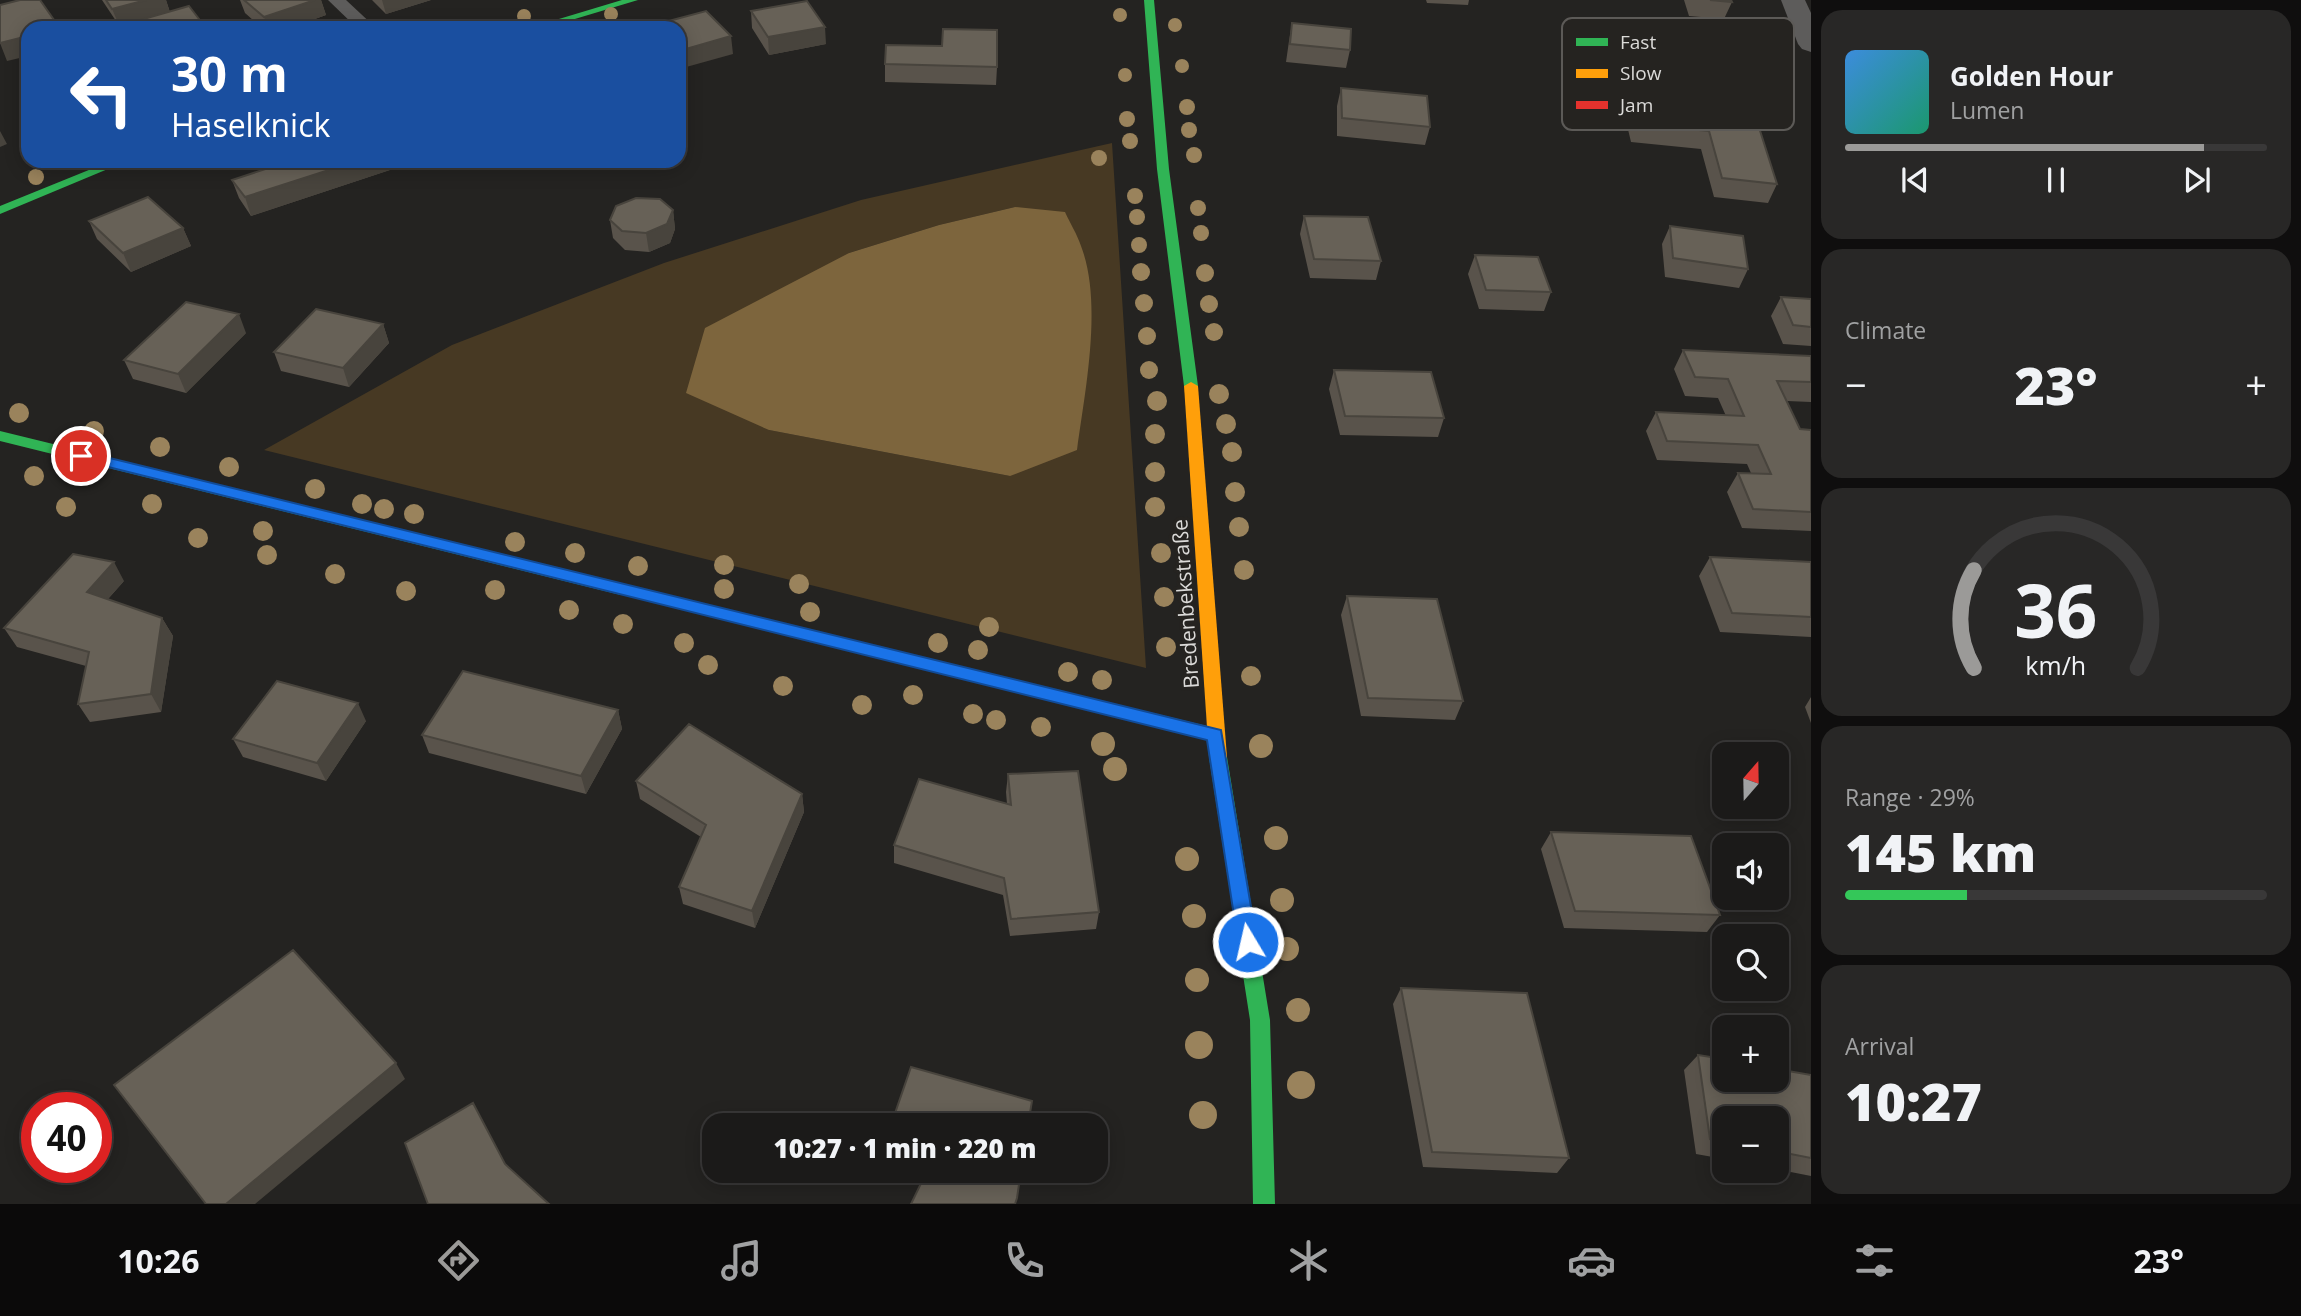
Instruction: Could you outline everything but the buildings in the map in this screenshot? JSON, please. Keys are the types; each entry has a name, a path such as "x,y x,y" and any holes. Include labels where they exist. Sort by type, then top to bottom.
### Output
{"street":[{"path":"559,21 633,0"},
{"name":"Bredenbekstraße","path":"1149,0 1163,169 1189,362 1215,735 1260,1020 1264,1204"},
{"path":"1793,0 1811,44"},
{"path":"0,210 104,168"},
{"path":"0,436 1215,735"}],"lane":[{"path":"336,0 359,21"}],"shaded area":[{"path":"1112,143 1146,668 264,450 452,345 664,263 861,200","holes":["1015,207 1010,476 769,430 849,253 939,225"]},
{"path":"1015,207 1065,212 1079,242 1087,269 1092,320 1088,375 1077,450 1010,476 769,430 686,393 705,328 849,253 939,225"}],"traffic: fast":[{"path":"559,21 633,0"},
{"path":"1149,0 1163,169 1191,386"},
{"path":"0,210 104,168"},
{"path":"0,436 621,589"},
{"path":"946,669 1215,735"},
{"path":"1218,757 1260,1020 1264,1204"}],"traffic: slow":[{"path":"1191,386 1218,757"}],"traffic: jam":[{"path":"621,589 946,669"}],"route":[{"path":"81,456 1215,735 1248,942"}]}
